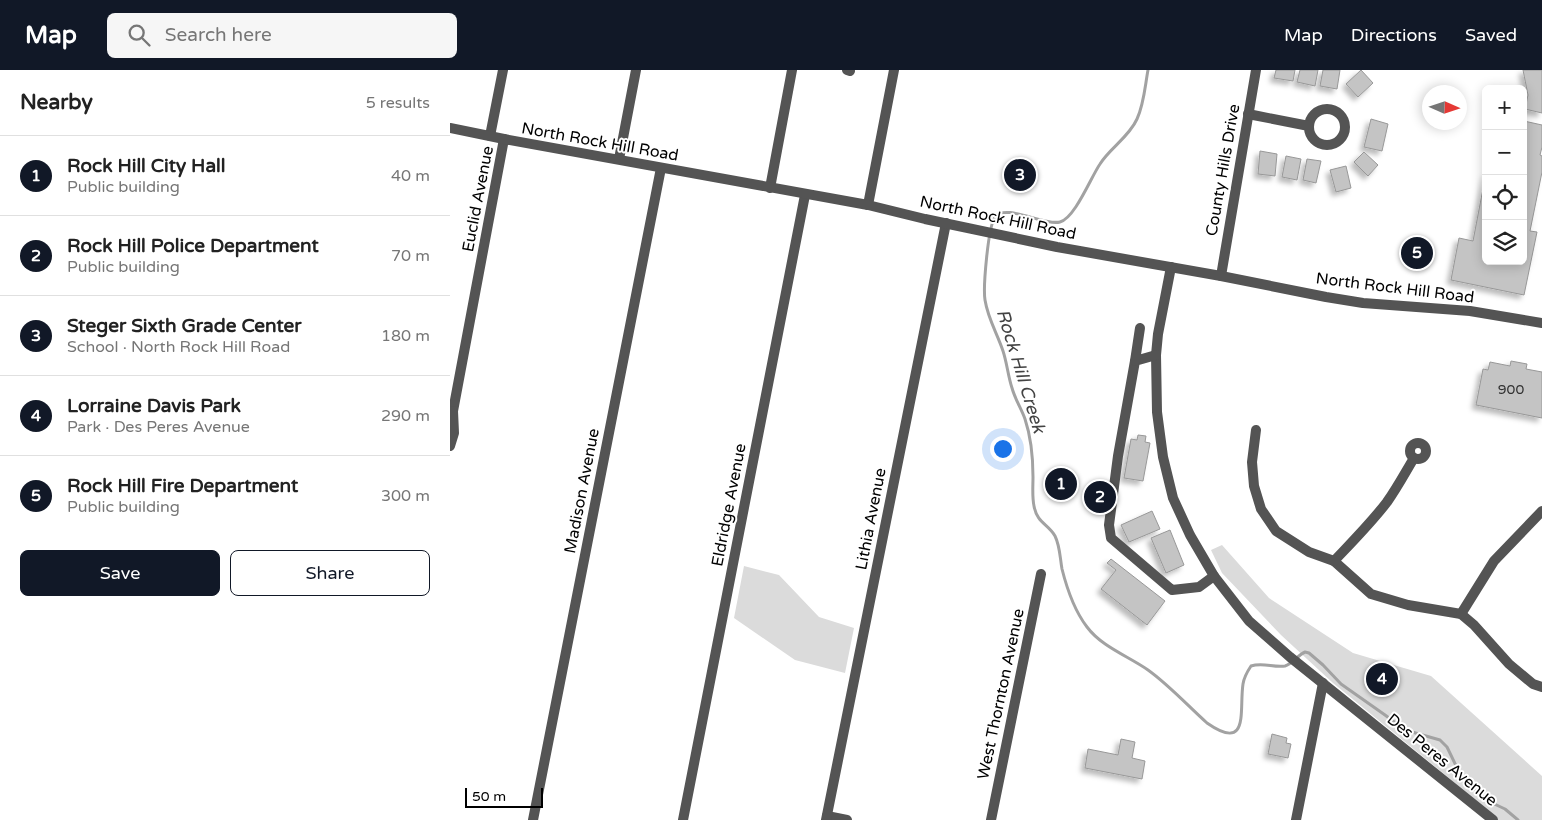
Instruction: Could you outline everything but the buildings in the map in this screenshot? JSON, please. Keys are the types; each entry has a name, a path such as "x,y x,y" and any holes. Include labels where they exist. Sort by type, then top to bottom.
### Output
{"street":[{"path":"490,136 503,70"},
{"path":"619,159 636,70"},
{"path":"770,188 792,70"},
{"path":"868,205 894,70"},
{"name":"County Hills Drive","path":"1220,276 1256,70"},
{"path":"1248,114 1309,126"},
{"name":"North Rock Hill Road","path":"450,128 504,140 619,159 805,195 868,205 977,230 1121,259 1335,298 1363,303 1470,312 1542,323"},
{"name":"Euclid Avenue","path":"450,446 454,433 451,413 504,140"},
{"name":"Madison Avenue","path":"533,820 661,168"},
{"name":"Eldridge Avenue","path":"683,820 805,195"},
{"name":"Lithia Avenue","path":"826,818 946,223"},
{"name":"Des Peres Avenue","path":"1170,267 1156,355 1157,412 1163,457 1173,498 1190,535 1214,576 1250,621 1294,660 1493,820"},
{"path":"1140,328 1115,474 1109,525 1111,538 1172,590 1199,587 1214,576"},
{"path":"1135,361 1156,355"},
{"path":"1256,430 1252,462 1254,486 1261,509 1276,530 1309,552 1334,561 1371,594 1408,606 1461,614 1474,625 1509,664 1533,684 1542,687"},
{"path":"1334,561 1387,502 1400,484 1414,458"},
{"path":"1461,614 1494,561 1542,511"},
{"name":"West Thornton Avenue","path":"991,820 1041,574"},
{"path":"1296,820 1323,683"},
{"path":"826,818 847,820"}],"shaded area":[{"path":"1222,545 1269,598 1353,653 1431,676 1542,776 1542,820 1497,820 1333,683 1281,635 1222,573 1211,550"},
{"path":"744,566 779,575 819,617 854,628 845,673 795,660 734,618"}],"waterway":[{"name":"Rock Hill Creek","path":"1148,70 1143,101 1134,125 1100,164 1077,205 1066,219 1060,222 1053,222 1016,213 1000,213 992,223 988,244 985,283 986,307 1006,360 1013,392 1029,433 1033,462 1035,512 1057,540 1064,577 1075,606 1087,627 1100,640 1156,676 1207,723 1221,731 1230,733 1236,731 1240,724 1243,681 1251,666 1285,666 1302,653 1309,653 1341,684 1405,730 1440,740 1447,747 1460,774 1469,785 1488,801 1505,809 1518,820"}],"place":[{"name":"Steger Sixth Grade Center","path":"1020,175"},
{"name":"Rock Hill Fire Department","path":"1417,253"},
{"name":"Rock Hill City Hall","path":"1061,484"},
{"name":"Rock Hill Police Department","path":"1100,497"},
{"name":"Lorraine Davis Park","path":"1382,679"}]}
